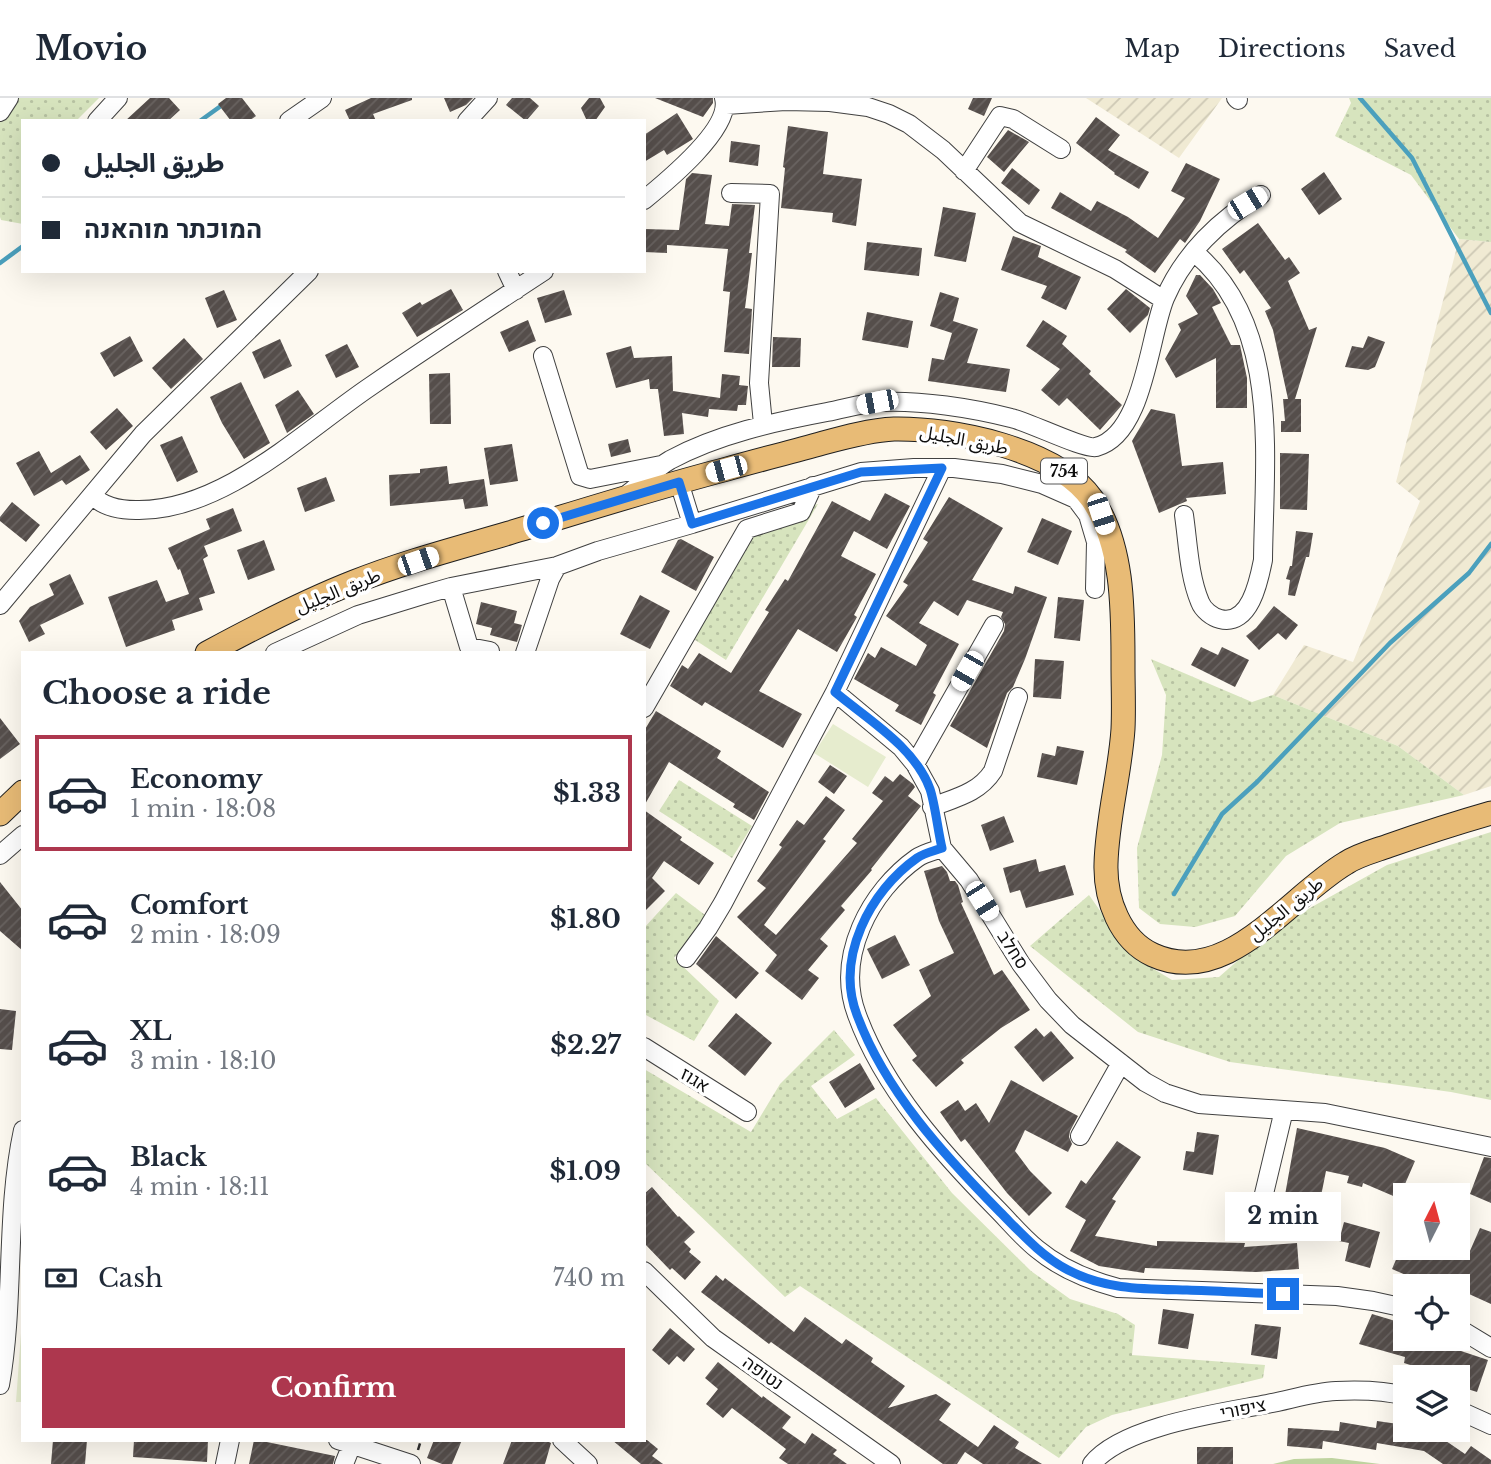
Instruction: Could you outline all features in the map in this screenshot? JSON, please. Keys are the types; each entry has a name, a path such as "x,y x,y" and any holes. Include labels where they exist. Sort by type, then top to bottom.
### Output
{"main road":[{"name":"طريق الجليل","path":"211,651 267,621 355,582 620,499 671,473 891,429 936,432 990,442 1045,460 1078,483 1101,514 1114,553 1123,602 1123,730 1106,868 1114,912 1129,940 1152,955 1178,963 1210,961 1252,939 1305,891 1349,861 1441,827 1491,813"},
{"path":"0,814 21,794"}],"street":[{"path":"0,112 9,98"},
{"path":"99,119 118,98"},
{"path":"292,119 323,98"},
{"path":"469,119 488,98"},
{"path":"646,198 712,134 722,118 725,101 808,102 868,107 909,124 943,150 1020,223 1115,269 1164,300"},
{"path":"964,171 1000,116 1013,119 1061,149"},
{"path":"731,193 769,194 759,383 764,424"},
{"path":"543,356 580,476 590,480 671,473 705,445 764,424 877,402 907,402 1012,418 1086,448 1095,447 1107,442 1129,416 1149,362 1164,300 1181,269 1232,212 1261,195"},
{"path":"1184,515 1200,605 1213,617 1226,620 1240,615 1251,601 1259,583 1263,559 1263,405 1258,359 1251,333 1240,309 1208,263 1194,252"},
{"path":"0,606 143,434 307,273"},
{"path":"508,273 516,290"},
{"path":"92,495 98,501 121,510 146,511 180,506 215,492 288,448 368,387 541,273"},
{"path":"685,958 723,903 835,692 942,468"},
{"path":"279,651 358,615 451,587 557,566 598,551 861,472 942,468 1002,474 1042,484 1076,499 1088,514 1096,542 1096,589"},
{"path":"671,473 692,524"},
{"path":"646,705 747,529 802,512 813,486"},
{"path":"526,651 557,566"},
{"path":"451,587 469,647 490,651"},
{"path":"915,764 993,625"},
{"name":"סחלב","path":"835,692 901,747 915,764 930,791 942,848 969,880 1021,964 1048,1000 1072,1025 1145,1082 1165,1094 1199,1104 1325,1113 1491,1147"},
{"path":"932,807 970,793 986,781 993,771 1017,697"},
{"path":"0,855 21,837"},
{"path":"942,848 919,856 890,881 867,915 854,946 851,981 856,1014 886,1075 927,1131 978,1190 1037,1249 1066,1269 1089,1280 1118,1288 1338,1296 1393,1306"},
{"name":"אגוז","path":"646,1048 747,1112"},
{"path":"1080,1136 1121,1063"},
{"path":"1257,1223 1284,1110"},
{"path":"0,1385 21,1165"},
{"name":"נטופה","path":"646,1273 713,1338 891,1464"},
{"path":"1470,1335 1491,1348"},
{"name":"ציפורי","path":"1092,1464 1097,1457 1123,1441 1172,1423 1333,1391 1393,1395"},
{"path":"1470,1415 1491,1424"},
{"path":"225,1464 230,1442"},
{"path":"344,1464 345,1442 411,1464"},
{"path":"564,1442 588,1464"}],"shaded area":[{"path":"1086,98 1222,98 1179,158"},
{"path":"1459,239 1491,242 1491,786 1464,795 1398,746 1273,695 1304,645 1353,662 1420,501 1396,482"}],"green space":[{"path":"0,98 99,98 78,119 21,119 21,224 1,220"},
{"path":"1349,98 1491,98 1491,242 1459,239 1411,175 1335,136 1351,103"},
{"path":"818,504 726,660 692,638 758,519"},
{"path":"1151,659 1252,702 1273,695 1398,746 1464,795 1340,823 1286,856 1235,916 1195,927 1160,924 1139,908 1137,848 1162,755 1166,695"},
{"path":"833,724 886,757 868,787 814,753"},
{"path":"679,780 752,826 732,858 659,811"},
{"path":"1491,832 1491,1100 1451,1092 1230,1062 1138,1032 1030,946 1089,895 1132,956 1172,980 1219,977 1276,927 1387,865"},
{"path":"676,893 709,918 674,958 719,1001 694,1041 646,1015 646,926"},
{"path":"834,1030 855,1055 811,1086 837,1119 876,1098 952,1193 1031,1271 1070,1299 1118,1314 1135,1325 1132,1355 1265,1365 1263,1378 1112,1415 1086,1427 1059,1458 800,1286 785,1297 646,1164 646,1070 751,1132 780,1084"},
{"path":"21,1333 21,1402 16,1402"},
{"path":"1332,1458 1380,1464 1273,1464 1294,1459"}],"building":[{"path":"150,98 169,98 180,110 170,119 127,119"},
{"path":"226,98 242,98 256,116 252,119 229,119 218,104"},
{"path":"371,98 412,98 373,114 375,119 349,119 345,110"},
{"path":"444,98 473,98 466,105 450,112"},
{"path":"512,98 530,98 539,106 528,119 524,119 506,105"},
{"path":"589,98 600,98 605,107 596,119 586,119 581,108"},
{"path":"655,98 713,98 713,103 703,117"},
{"path":"973,98 992,98 984,116 968,109"},
{"path":"677,113 693,139 667,155 664,150 646,161 646,134"},
{"path":"1096,117 1120,135 1108,150 1149,172 1139,189 1114,174 1076,143"},
{"path":"788,126 828,132 823,174 862,179 856,226 832,222 833,213 781,208"},
{"path":"1008,130 1029,142 1004,172 987,157"},
{"path":"731,141 760,145 758,166 729,162"},
{"path":"1186,163 1220,179 1200,221 1185,243 1180,239 1155,273 1125,252 1127,250 1051,208 1060,192 1091,211 1097,201 1128,217 1158,238 1185,198 1171,191"},
{"path":"1012,168 1040,190 1029,205 1001,183"},
{"path":"1324,172 1342,199 1319,215 1301,189"},
{"path":"692,173 712,175 705,224 729,226 732,204 755,205 745,308 752,309 749,354 724,352 730,292 723,291 728,249 667,245 667,253 646,252 646,229 679,230 686,179"},
{"path":"943,207 976,213 966,262 934,256"},
{"path":"1258,223 1285,260 1289,257 1300,273 1288,281 1309,330 1317,327 1295,399 1301,399 1301,432 1281,432 1281,421 1285,421 1283,399 1288,399 1273,330 1265,311 1271,308 1244,270 1240,274 1222,249"},
{"path":"1013,236 1041,246 1038,257 1081,277 1066,310 1041,298 1047,286 1001,270"},
{"path":"867,242 922,248 919,276 864,270"},
{"path":"1196,275 1200,275 1213,289 1221,303 1212,307 1231,345 1240,345 1247,378 1247,408 1216,408 1216,358 1176,378 1165,359 1181,330 1178,324 1198,314 1186,296"},
{"path":"451,289 463,310 417,337 402,313"},
{"path":"1126,289 1150,308 1148,315 1130,333 1107,309"},
{"path":"224,290 237,320 217,328 205,298"},
{"path":"564,290 572,315 545,323 537,298"},
{"path":"940,292 959,298 953,321 978,329 967,363 1010,369 1006,392 928,381 932,358 944,360 952,333 930,326"},
{"path":"867,312 913,321 908,348 862,340"},
{"path":"528,320 536,341 509,352 500,332"},
{"path":"1043,320 1067,336 1062,344 1122,405 1100,430 1067,398 1059,406 1041,390 1060,369 1026,346"},
{"path":"130,336 143,361 114,377 100,353"},
{"path":"1368,336 1385,342 1375,367 1368,370 1345,367 1352,346 1363,348"},
{"path":"773,337 801,338 800,367 772,367"},
{"path":"184,338 203,359 171,389 152,368"},
{"path":"280,339 292,366 264,379 252,352"},
{"path":"347,344 359,367 336,378 325,355"},
{"path":"631,346 634,358 672,356 673,391 720,398 722,374 740,376 739,385 748,386 746,405 738,405 737,411 709,409 708,417 682,413 684,434 664,436 658,389 650,389 649,379 616,388 606,353"},
{"path":"450,373 451,424 430,424 429,374"},
{"path":"241,382 270,443 244,459 210,397"},
{"path":"298,390 314,414 287,433 275,405"},
{"path":"117,408 133,426 106,450 90,432"},
{"path":"1151,409 1175,414 1182,466 1223,462 1226,494 1186,498 1187,501 1159,513 1132,441"},
{"path":"182,436 198,472 177,482 160,445"},
{"path":"628,439 631,452 611,457 608,444"},
{"path":"512,444 518,481 490,485 484,448"},
{"path":"39,451 51,473 80,455 90,470 66,485 62,480 34,496 16,463"},
{"path":"1280,453 1309,454 1307,510 1280,509"},
{"path":"447,466 449,484 484,479 488,506 465,509 463,499 390,506 389,475 420,473 420,469"},
{"path":"326,477 335,501 305,512 297,488"},
{"path":"885,493 910,506 887,549 854,531 841,556 876,574 854,615 857,617 837,652 798,629 759,691 802,714 783,748 705,702 702,706 670,686 682,665 688,669 699,653 731,673 769,612 765,610 785,579 788,581 832,501 870,521"},
{"path":"949,497 1003,528 972,580 1013,594 1015,586 1047,597 1025,659 1013,687 1007,693 987,748 950,726 1004,631 1005,624 1001,617 1003,612 967,600 958,616 934,601 919,623 959,644 933,693 936,695 921,725 895,711 899,705 854,679 868,653 875,658 881,647 916,666 927,645 886,616 908,585 903,582 928,542 923,539"},
{"path":"12,502 40,525 26,542 0,521 0,517"},
{"path":"233,508 242,531 204,546 208,556 203,559 215,593 199,598 203,610 172,620 175,630 126,647 108,597 157,580 166,602 189,594 180,569 178,570 168,548 210,529 206,519"},
{"path":"1042,518 1072,531 1058,565 1027,552"},
{"path":"1296,531 1313,533 1309,557 1306,557 1295,596 1288,595 1290,580 1286,579 1292,566"},
{"path":"681,539 714,557 696,591 661,572"},
{"path":"264,540 275,570 248,580 237,550"},
{"path":"70,574 84,604 40,625 45,634 29,642 19,621 30,607 54,595 49,584"},
{"path":"640,595 670,611 650,649 620,634"},
{"path":"1058,597 1084,600 1080,641 1054,638"},
{"path":"481,602 517,611 514,623 522,625 517,642 490,635 492,628 476,624"},
{"path":"1274,606 1298,625 1286,640 1278,633 1259,650 1246,636"},
{"path":"1201,647 1218,655 1222,647 1249,660 1235,687 1191,665"},
{"path":"1035,659 1064,661 1061,699 1033,697"},
{"path":"656,711 721,751 717,758 769,792 754,820 733,807 735,804 669,762 646,802 646,728"},
{"path":"0,718 20,744 0,759"},
{"path":"1057,746 1084,751 1077,785 1037,777 1042,753 1055,756"},
{"path":"830,765 847,776 834,794 818,782"},
{"path":"900,774 915,787 908,796 921,806 841,906 845,910 820,939 828,946 808,970 819,978 802,1000 765,971 777,955 737,917 766,888 757,881 782,847 779,845 797,820 804,825 826,796 845,810 823,839 826,841 764,925 776,935 857,843 852,839 883,801 872,793 885,776 893,782"},
{"path":"646,811 682,837 680,840 714,863 699,885 664,861 652,878 665,891 646,910"},
{"path":"1004,816 1014,842 990,851 981,825"},
{"path":"1036,859 1039,872 1065,865 1074,895 1026,908 1020,890 1010,893 1003,868"},
{"path":"942,866 950,881 955,881 958,885 963,902 961,903 994,975 1002,970 1030,1010 1001,1028 961,1060 964,1063 936,1087 912,1060 917,1056 893,1025 931,996 919,970 954,953 939,921 924,871"},
{"path":"0,882 21,908 21,949 0,931"},
{"path":"895,935 910,965 882,979 867,949"},
{"path":"716,936 759,973 736,999 696,964"},
{"path":"0,1009 16,1011 12,1050 0,1049"},
{"path":"736,1013 772,1043 745,1076 708,1046"},
{"path":"1036,1028 1044,1037 1051,1031 1074,1058 1043,1082 1014,1047"},
{"path":"860,1063 875,1089 845,1108 829,1082"},
{"path":"1011,1080 1078,1116 1070,1131 1072,1144 1068,1152 1025,1130 1015,1151 1052,1193 1029,1216 1007,1193 965,1139 961,1142 940,1112 958,1100 965,1111 976,1103 989,1123"},
{"path":"1297,1128 1385,1148 1415,1161 1405,1183 1393,1183 1393,1196 1363,1183 1362,1187 1347,1183 1349,1176 1326,1171 1320,1201 1285,1195"},
{"path":"1197,1132 1219,1135 1213,1175 1183,1170 1186,1151 1194,1152"},
{"path":"1117,1141 1141,1157 1112,1199 1116,1201 1095,1236 1157,1246 1157,1241 1245,1243 1244,1247 1297,1243 1299,1269 1256,1272 1145,1268 1144,1273 1099,1266 1070,1251 1086,1220 1065,1207 1081,1180 1086,1184"},
{"path":"1484,1157 1491,1158 1491,1203 1470,1194"},
{"path":"652,1187 695,1232 684,1242 691,1249 689,1252 701,1262 685,1280 672,1268 670,1270 646,1245 646,1192"},
{"path":"1344,1222 1380,1232 1370,1268 1345,1261 1349,1243 1339,1241"},
{"path":"1480,1228 1491,1232 1491,1304 1470,1294 1470,1274 1404,1274 1392,1269 1396,1260 1470,1260 1470,1251"},
{"path":"716,1275 723,1281 725,1278 794,1332 805,1317 842,1344 846,1339 873,1358 871,1362 905,1386 888,1408 936,1394 951,1404 939,1420 978,1447 994,1425 1019,1442 1015,1448 1042,1464 983,1464 965,1452 957,1464 943,1464 771,1342 769,1344 701,1292"},
{"path":"1163,1309 1194,1314 1188,1349 1158,1344"},
{"path":"1372,1314 1393,1320 1393,1351 1461,1351 1488,1360 1477,1392 1470,1390 1470,1365 1410,1365 1404,1363 1405,1357 1359,1344"},
{"path":"1255,1324 1281,1327 1277,1359 1251,1355"},
{"path":"670,1328 695,1349 684,1362 677,1356 669,1365 652,1350"},
{"path":"718,1362 762,1398 763,1396 791,1417 782,1428 805,1444 812,1433 837,1450 833,1454 847,1464 788,1464 779,1458 786,1449 732,1408 723,1418 706,1404 718,1389 705,1378"},
{"path":"1377,1421 1393,1423 1393,1442 1448,1442 1465,1454 1471,1446 1491,1460 1491,1464 1443,1464 1424,1451 1377,1443 1376,1450 1323,1441 1322,1449 1287,1446 1288,1428 1339,1431 1340,1422 1376,1428"},
{"path":"647,1440 658,1449 652,1456 663,1464 641,1464 614,1442"},
{"path":"53,1442 87,1442 85,1464 51,1464"},
{"path":"134,1442 208,1442 207,1462 133,1457"},
{"path":"254,1442 267,1442 335,1456 333,1464 249,1464"},
{"path":"433,1442 461,1442 452,1464 442,1464 427,1458"},
{"path":"511,1442 551,1443 545,1464 503,1464"},
{"path":"1197,1447 1233,1447 1233,1464 1197,1464"}],"waterway":[{"path":"203,119 232,98"},
{"path":"1360,98 1412,158 1491,313"},
{"path":"0,263 21,247"},
{"path":"1174,894 1222,814 1257,782 1390,643 1469,573 1491,544"}],"route":[{"path":"543,523 679,482 692,524 838,477 861,472 942,468 835,692 901,747 924,777 930,791 942,848 919,856 890,881 867,915 854,946 851,981 856,1014 886,1075 927,1131 978,1190 1037,1249 1066,1269 1089,1280 1118,1288 1283,1294"}]}
